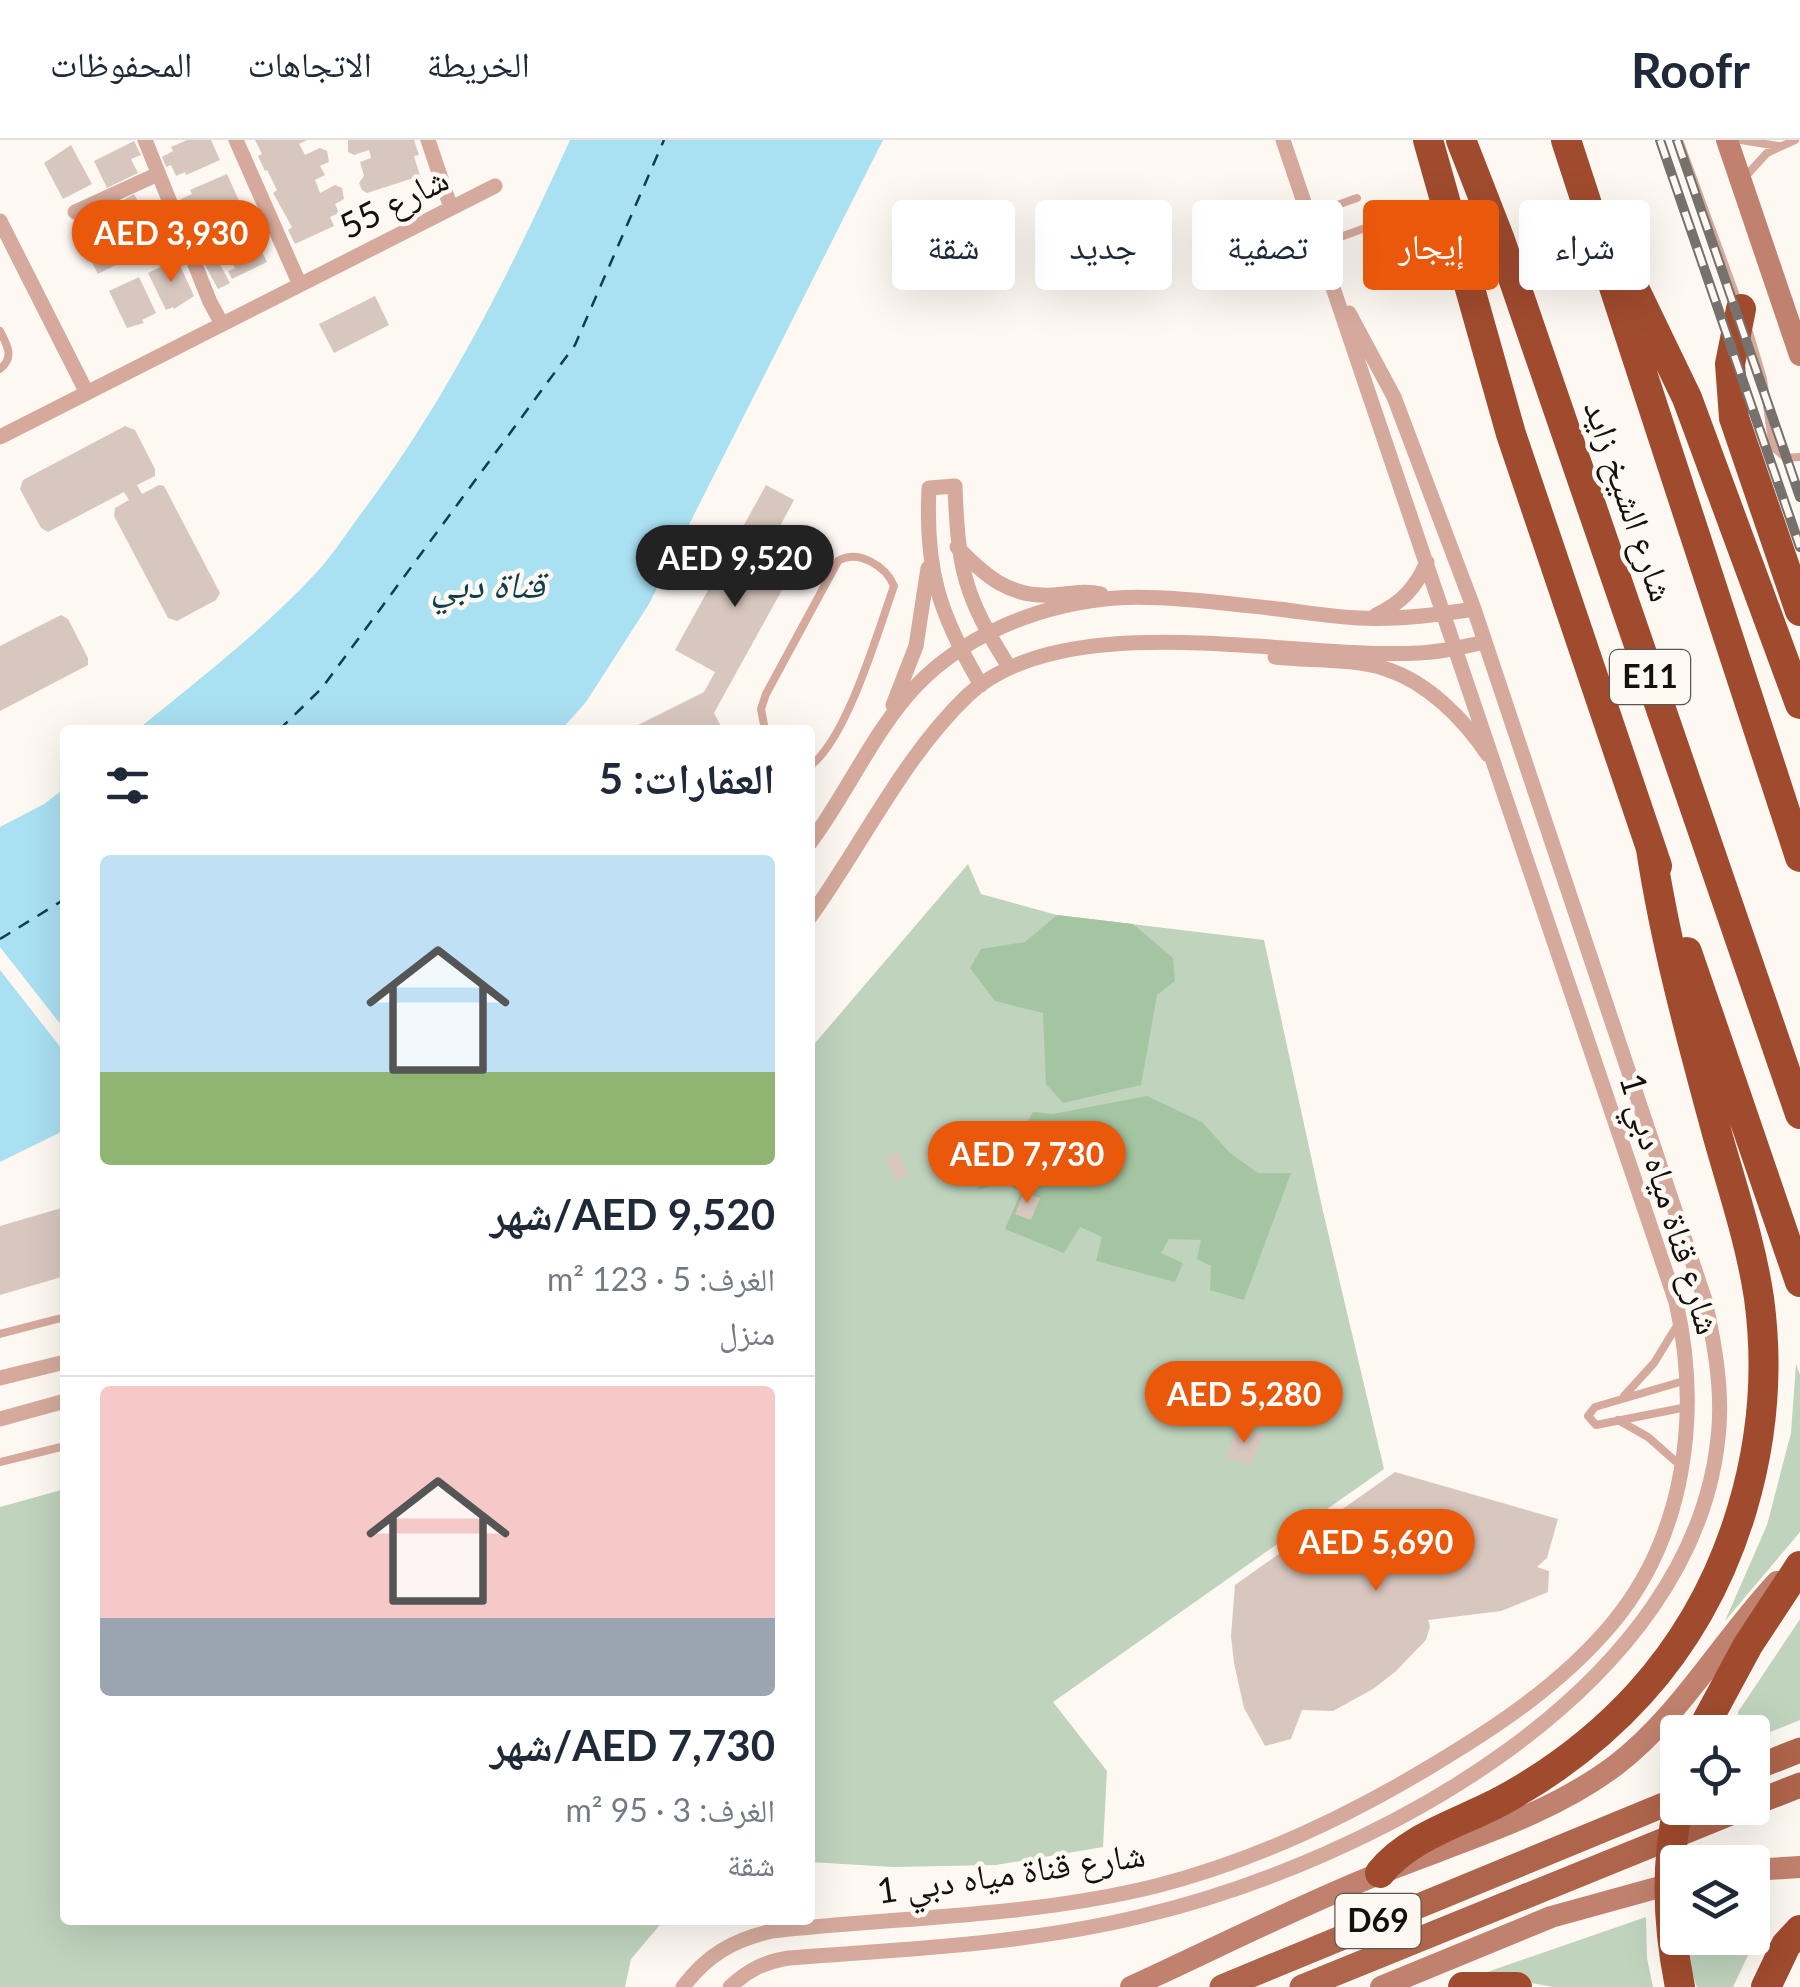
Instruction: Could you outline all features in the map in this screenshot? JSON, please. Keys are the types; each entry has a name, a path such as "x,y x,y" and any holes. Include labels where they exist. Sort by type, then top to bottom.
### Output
{"highway":[{"path":"1428,140 1512,434 1800,1282"},
{"name":"شارع الشيخ زايد","path":"1462,140 1500,240 1800,1114"},
{"name":"شارع الشيخ زايد","path":"1566,140 1586,200"},
{"name":"شارع الشيخ زايد","path":"1616,290 1800,856"},
{"path":"1637,290 1687,398 1800,704"},
{"path":"1741,308 1730,364 1734,418 1800,611"},
{"path":"1380,1873 1409,1847 1567,1760 1622,1711 1658,1672 1700,1607 1726,1554 1747,1492 1762,1396 1759,1298 1678,991 1651,848"},
{"path":"1710,1715 1748,1645 1800,1566"},
{"path":"1676,1825 1669,1887 1680,1987"},
{"path":"1766,1987 1770,1972 1800,1930"},
{"path":"1463,1987 1516,1987"}],"main road":[{"path":"1727,140 1800,354"},
{"path":"1131,1987 1380,1873 1536,1812 1591,1782 1663,1722 1734,1631 1800,1558"},
{"path":"1770,1762 1800,1750"},
{"path":"1770,1797 1800,1785"},
{"name":"D69","path":"1222,1987 1660,1807"},
{"name":"D69","path":"1302,1987 1700,1825"},
{"path":"1770,1869 1800,1867"},
{"path":"1382,1987 1551,1916 1660,1887"}],"street":[{"path":"145,140 222,324"},
{"path":"236,140 300,285"},
{"path":"428,140 451,208"},
{"name":"شارع قناة مياه دبي 1","path":"1283,140 1303,200"},
{"path":"75,212 158,174"},
{"name":"شارع 55","path":"0,437 495,186"},
{"path":"0,221 87,393"},
{"name":"شارع قناة مياه دبي 1","path":"683,1987 697,1968 719,1950 772,1931 1024,1908 1113,1895 1157,1886 1284,1844 1346,1814 1518,1712 1568,1670 1612,1624 1642,1578 1664,1533 1683,1467 1688,1406 1680,1320 1446,614 1334,290"},
{"name":"شارع قناة مياه دبي 1","path":"730,1987 746,1972 767,1962 1098,1926 1180,1907 1288,1870 1416,1807 1521,1742 1596,1678 1630,1642 1663,1594 1690,1543 1708,1488 1719,1429 1714,1342 1705,1300 1474,609 1394,397 1336,290"},
{"path":"878,738 906,676 924,608 929,488 956,486 958,546 966,585 988,633 1010,666"},
{"path":"958,546 993,582 1012,590 1048,596 1092,592 1119,598 1361,618 1474,609"},
{"path":"929,560 960,650 981,685"},
{"path":"1361,618 1395,606 1420,579 1427,562"},
{"path":"815,835 906,697 960,650 988,633 1067,605 1119,598"},
{"path":"815,910 916,759 956,708 1010,666 1046,654 1099,644 1416,654 1485,642"},
{"path":"1249,647 1262,656 1369,665 1406,678 1462,721 1499,772"},
{"path":"0,1378 60,1363"},
{"path":"0,1418 60,1402"}],"lane":[{"path":"1679,140 1760,364 1773,447 1786,458 1800,457"},
{"path":"1741,140 1778,146"},
{"path":"1741,182 1757,162 1778,146 1795,140"},
{"path":"1343,203 1356,198"},
{"path":"0,331 10,351 9,359 0,369"},
{"path":"764,725 761,709 766,694 838,561 858,556 880,568 894,586 857,690 830,741 815,760"},
{"path":"0,1334 60,1318"},
{"path":"1619,1400 1654,1362 1680,1320"},
{"path":"1688,1380 1592,1408 1588,1416 1596,1425 1688,1406"},
{"path":"1618,1420 1648,1437 1683,1467"},
{"path":"0,1462 60,1447"}],"green space":[{"path":"968,864 981,894 1057,915 1264,940 1384,1469 1053,1702 1107,1771 1103,1847 996,1865 893,1867 815,1862 815,1043"},
{"path":"1057,915 1133,924 1173,958 1175,981 1157,995 1141,1085 1063,1103 1046,1084 1043,1013 995,1001 970,968 981,949 1025,942"},
{"path":"1147,1096 1202,1122 1230,1153 1258,1173 1291,1173 1244,1300 1210,1290 1211,1266 1197,1259 1201,1240 1169,1239 1161,1253 1183,1263 1175,1282 1096,1261 1102,1237 1080,1227 1064,1253 1005,1229 1021,1192 1004,1182 977,1190 993,1164 1009,1156 1033,1112 1053,1114"},
{"path":"1796,1364 1800,1375 1800,1532 1725,1621 1767,1525 1791,1433"},
{"path":"60,1490 60,1925 660,1925 631,1959 625,1987 0,1987 0,1507"},
{"path":"1800,1619 1800,1720 1770,1732 1770,1715 1738,1712"},
{"path":"1646,1917 1647,1958 1653,1987 1553,1987 1516,1980 1467,1979"},
{"path":"1688,1955 1748,1955 1733,1987 1697,1987"}],"water":[{"name":"قناة دبي","path":"570,140 883,140 649,604 586,702 565,725 143,725 273,615 335,550 425,420 525,235"},
{"path":"60,792 60,1132 0,1162 0,827"}],"pier":[{"path":"0,947 60,1024 60,1047 0,970"}],"building":[{"path":"187,140 211,140 220,160 176,176 162,157 173,151 171,147"},
{"path":"255,140 307,140 299,144 305,155 320,148 327,151 329,162 320,166 325,175 315,180 320,193 335,185 342,188 344,199 335,204 339,213 330,217 334,226 295,244 288,230 292,227 273,193 277,190 258,156 262,154"},
{"path":"348,140 414,140 420,176 367,193 359,183 364,176 360,162 371,158 369,150 354,155 348,152"},
{"path":"134,141 141,155 131,159 138,173 107,188 94,161"},
{"path":"71,145 92,184 63,199 44,163"},
{"path":"227,174 240,203 196,219 181,199 192,194 190,190"},
{"path":"134,194 140,205 144,203 162,238 134,253 116,210"},
{"path":"98,215 104,226 108,223 127,259 98,274 80,231"},
{"path":"248,224 267,262 232,279 228,271 235,268 220,238"},
{"path":"203,233 230,283 218,289 191,239"},
{"path":"177,259 194,296 166,310 148,273"},
{"path":"139,277 156,313 142,320 144,323 127,328 109,291"},
{"path":"375,296 389,325 334,353 319,324"},
{"path":"125,426 135,430 155,469 155,476 137,485 142,494 164,486 220,593 216,600 177,621 168,618 114,516 115,508 129,500 124,492 48,532 41,528 20,489 23,480"},
{"path":"766,485 794,500 779,528 808,543 714,713 720,725 638,725 704,692 715,672 675,650"},
{"path":"61,615 68,619 88,665 0,711 0,646"},
{"path":"898,1151 909,1175 896,1181 886,1157"},
{"path":"1024,1192 1040,1198 1031,1220 1015,1214"},
{"path":"60,1208 60,1277 0,1295 0,1226"},
{"path":"1238,1425 1263,1434 1251,1466 1226,1457"},
{"path":"1395,1472 1558,1519 1547,1558 1537,1567 1549,1571 1548,1592 1501,1611 1428,1620 1426,1640 1395,1672 1333,1711 1302,1710 1291,1739 1265,1746 1244,1708 1234,1663 1231,1636 1235,1585"}],"ferry route":[{"path":"284,725 322,688 575,345 664,140"},
{"path":"0,939 60,902"}],"railway":[{"path":"1660,140 1800,547"},
{"path":"1677,140 1800,497"}]}
